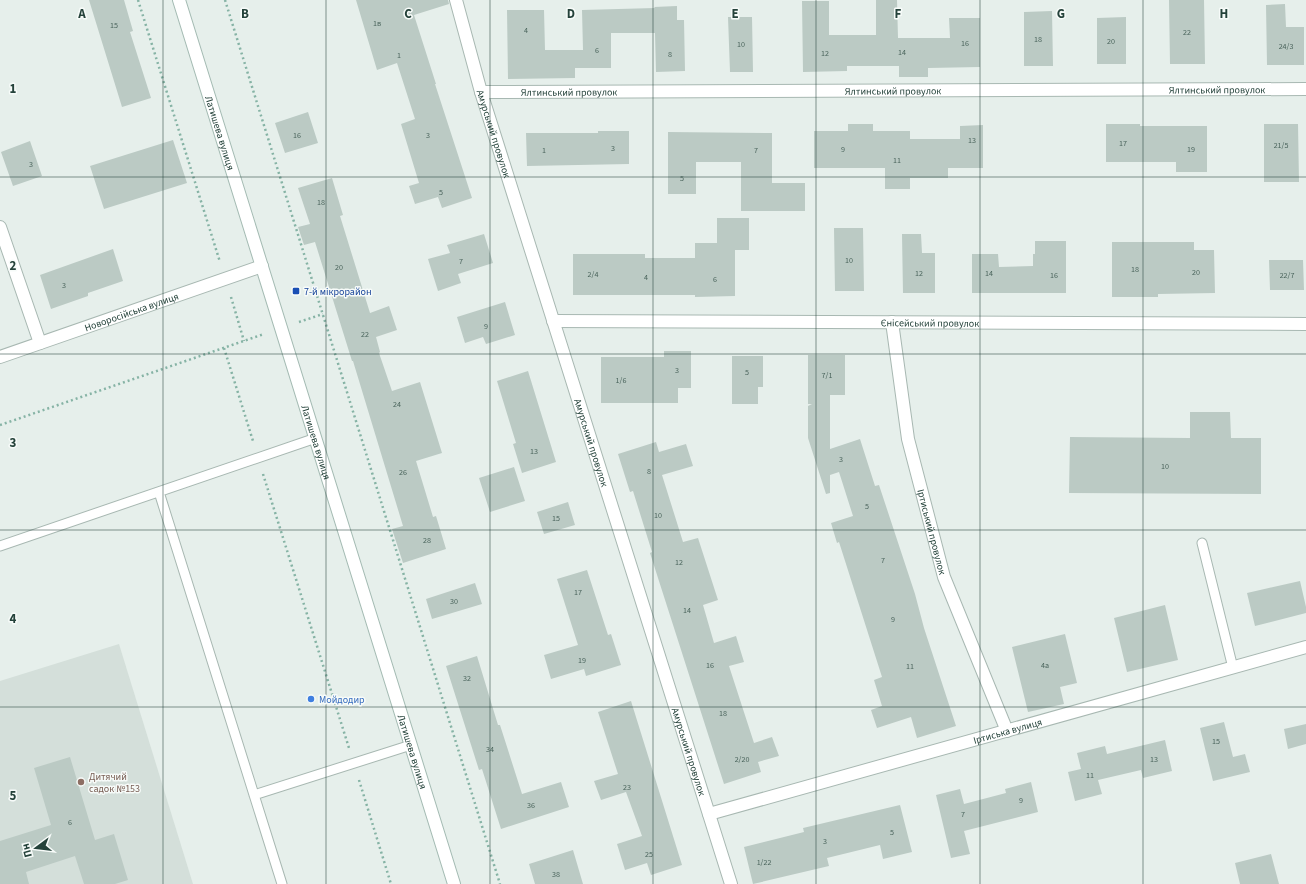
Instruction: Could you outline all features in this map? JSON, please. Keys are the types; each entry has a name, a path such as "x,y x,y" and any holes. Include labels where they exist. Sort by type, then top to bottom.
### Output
{"street":[{"name":"Латишева вулиця","path":"179,0 454,884"},
{"name":"Амурський провулок","path":"456,0 481,92 731,884"},
{"name":"Ялтинський провулок","path":"481,92 1306,89"},
{"path":"0,227 40,343"},
{"name":"Новоросійська вулиця","path":"0,357 262,266"},
{"name":"Єнісейський провулок","path":"553,321 1306,324"},
{"name":"Іртиський провулок","path":"892,322 908,439 944,577 1006,731"},
{"name":"Іртиська вулиця","path":"709,814 1306,647"}],"lane":[{"path":"0,546 316,438"},
{"path":"159,492 282,884"},
{"path":"1202,543 1233,668"},
{"path":"254,794 411,745"}],"path":[{"path":"138,0 244,341"},
{"path":"225,0 500,884"},
{"path":"0,425 323,314"},
{"path":"224,348 391,884"}],"shaded area":[{"name":"Дитячий садок №153","path":"119,644 193,884 0,884 0,681"}],"building":[{"path":"89,0 124,0 133,31 130,32 151,98 122,107"},
{"path":"356,0 448,0 449,4 414,15 472,198 442,208 438,197 415,204 409,186 419,183 401,124 415,119 397,63 377,70"},
{"path":"876,0 897,0 898,38 950,38 949,18 980,18 980,67 928,68 928,77 899,77 899,66 847,66 847,71 803,72 802,1 829,1 829,35 876,35"},
{"path":"1169,0 1204,0 1205,64 1170,64"},
{"path":"1285,4 1286,27 1304,27 1304,65 1267,65 1266,5"},
{"path":"677,6 677,20 684,20 685,71 656,72 655,33 611,33 611,68 575,68 575,78 508,79 507,10 544,10 545,50 583,50 582,10"},
{"path":"1052,11 1053,66 1024,66 1024,12"},
{"path":"728,17 752,17 753,72 730,72"},
{"path":"1126,17 1126,64 1097,64 1097,18"},
{"path":"308,112 318,143 285,153 275,123"},
{"path":"848,124 873,124 873,131 910,131 910,139 960,139 960,126 983,125 983,168 948,168 948,178 910,178 910,189 885,189 885,168 814,168 814,131 848,131"},
{"path":"1106,124 1140,124 1140,126 1207,126 1207,172 1176,172 1176,162 1106,162"},
{"path":"1264,124 1298,124 1299,182 1264,182"},
{"path":"598,131 629,131 629,164 527,166 526,133 598,133"},
{"path":"668,132 772,133 772,183 805,183 805,211 741,211 741,162 696,162 696,194 668,194"},
{"path":"173,140 187,183 104,209 90,166"},
{"path":"30,141 42,176 13,186 1,152"},
{"path":"332,178 343,215 340,216 370,313 389,306 397,330 376,337 379,353 392,391 420,382 442,453 416,461 433,517 436,516 446,549 403,563 392,529 403,526 353,361 315,242 304,245 298,227 310,224 298,188"},
{"path":"717,218 749,218 749,250 735,250 735,296 695,297 695,295 573,295 573,254 645,254 645,258 695,258 695,243 717,243"},
{"path":"834,228 863,228 864,291 835,291"},
{"path":"484,234 493,263 458,274 461,283 438,291 428,259 450,253 447,245"},
{"path":"902,234 921,234 922,253 935,253 935,293 903,293"},
{"path":"1035,241 1066,241 1066,293 972,293 972,254 998,254 999,267 1033,266"},
{"path":"1112,242 1194,242 1194,250 1214,250 1215,293 1158,294 1158,297 1112,297"},
{"path":"113,249 123,281 88,293 88,296 51,309 40,275"},
{"path":"1269,260 1303,260 1304,290 1270,290"},
{"path":"505,302 515,335 486,344 483,337 465,343 457,317"},
{"path":"664,351 691,351 691,388 678,388 678,403 601,403 601,357 664,357"},
{"path":"808,355 845,355 845,395 830,395 830,449 860,439 875,486 879,485 956,726 917,738 911,717 877,728 871,710 882,706 874,680 882,677 839,542 837,543 831,523 853,516 839,472 830,475 830,493 826,494 808,438 808,406 812,404 808,404"},
{"path":"732,356 763,356 763,387 758,387 758,404 732,404"},
{"path":"528,371 556,462 522,473 513,444 516,443 497,381"},
{"path":"1190,412 1230,412 1231,438 1261,438 1261,494 1069,493 1070,437 1190,438"},
{"path":"656,442 659,452 686,444 693,466 662,475 683,542 698,538 718,600 703,605 714,643 736,636 744,662 729,666 754,743 772,737 779,756 758,762 761,772 724,784 650,553 652,552 633,491 630,492 618,454"},
{"path":"514,467 525,501 490,512 479,478"},
{"path":"568,502 575,525 544,534 537,512"},
{"path":"587,570 608,635 611,634 621,665 586,676 584,669 551,679 544,655 578,645 557,579"},
{"path":"1300,581 1306,613 1255,626 1247,593"},
{"path":"475,583 482,604 432,619 426,599"},
{"path":"1165,605 1178,660 1127,672 1114,618"},
{"path":"1065,634 1077,683 1060,687 1064,704 1028,712 1012,647"},
{"path":"477,656 498,725 500,725 522,794 561,782 569,807 501,829 482,769 479,770 446,666"},
{"path":"631,701 682,865 651,875 647,863 625,870 617,844 642,836 626,792 601,800 594,781 618,774 598,712"},
{"path":"1224,722 1233,757 1245,754 1250,772 1213,781 1200,728"},
{"path":"1306,724 1306,744 1288,749 1284,729"},
{"path":"1165,740 1172,771 1143,778 1141,770 1098,780 1102,794 1075,801 1068,772 1081,769 1077,753 1105,746 1107,754"},
{"path":"70,757 95,840 114,834 128,880 115,884 84,884 75,856 26,872 29,884 0,884 0,841 51,825 34,768"},
{"path":"1031,782 1038,812 964,831 970,854 951,858 936,795 960,789 964,804 1006,793 1005,789"},
{"path":"900,805 912,852 883,859 880,845 827,858 829,866 753,884 744,847 804,832 803,828"},
{"path":"573,850 583,884 535,884 529,864"},
{"path":"1271,854 1279,884 1240,884 1235,863"}],"place":[{"name":"7-й мікрорайон","path":"296,291"},
{"name":"Мойдодир","path":"311,699"},
{"name":"Дитячий садок №153","path":"81,782"}]}
